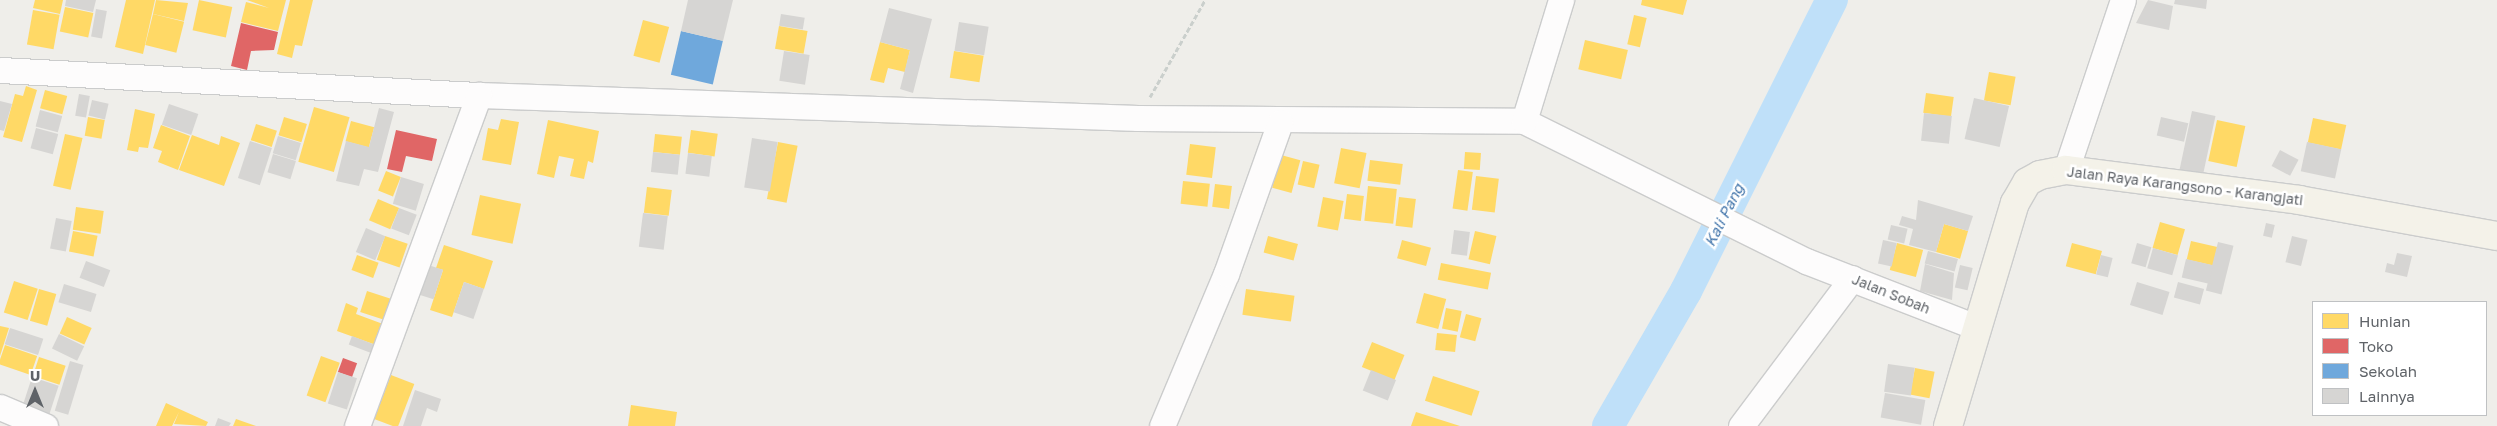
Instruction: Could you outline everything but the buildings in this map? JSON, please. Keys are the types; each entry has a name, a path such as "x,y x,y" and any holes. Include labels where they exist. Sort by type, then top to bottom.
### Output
{"main road":[{"name":"Jalan Raya Karangsono - Karangjati","path":"1948,426 1976,327 2022,189 2040,175 2066,170 2299,200 2497,236"}],"street":[{"path":"0,70 479,94 1138,118 1280,122 1524,121 1561,0"},
{"path":"2066,170 2123,0"},
{"path":"358,426 393,363 479,94"},
{"name":"Jalan Sobah","path":"1524,121 1806,261 1976,327"},
{"path":"1162,426 1226,274 1280,122"},
{"path":"1741,426 1852,278"},
{"path":"0,407 45,426"}],"path":[{"path":"1138,118 1205,0"}],"waterway":[{"name":"Kali Pang","path":"1608,426 1686,291 1832,0"}]}
